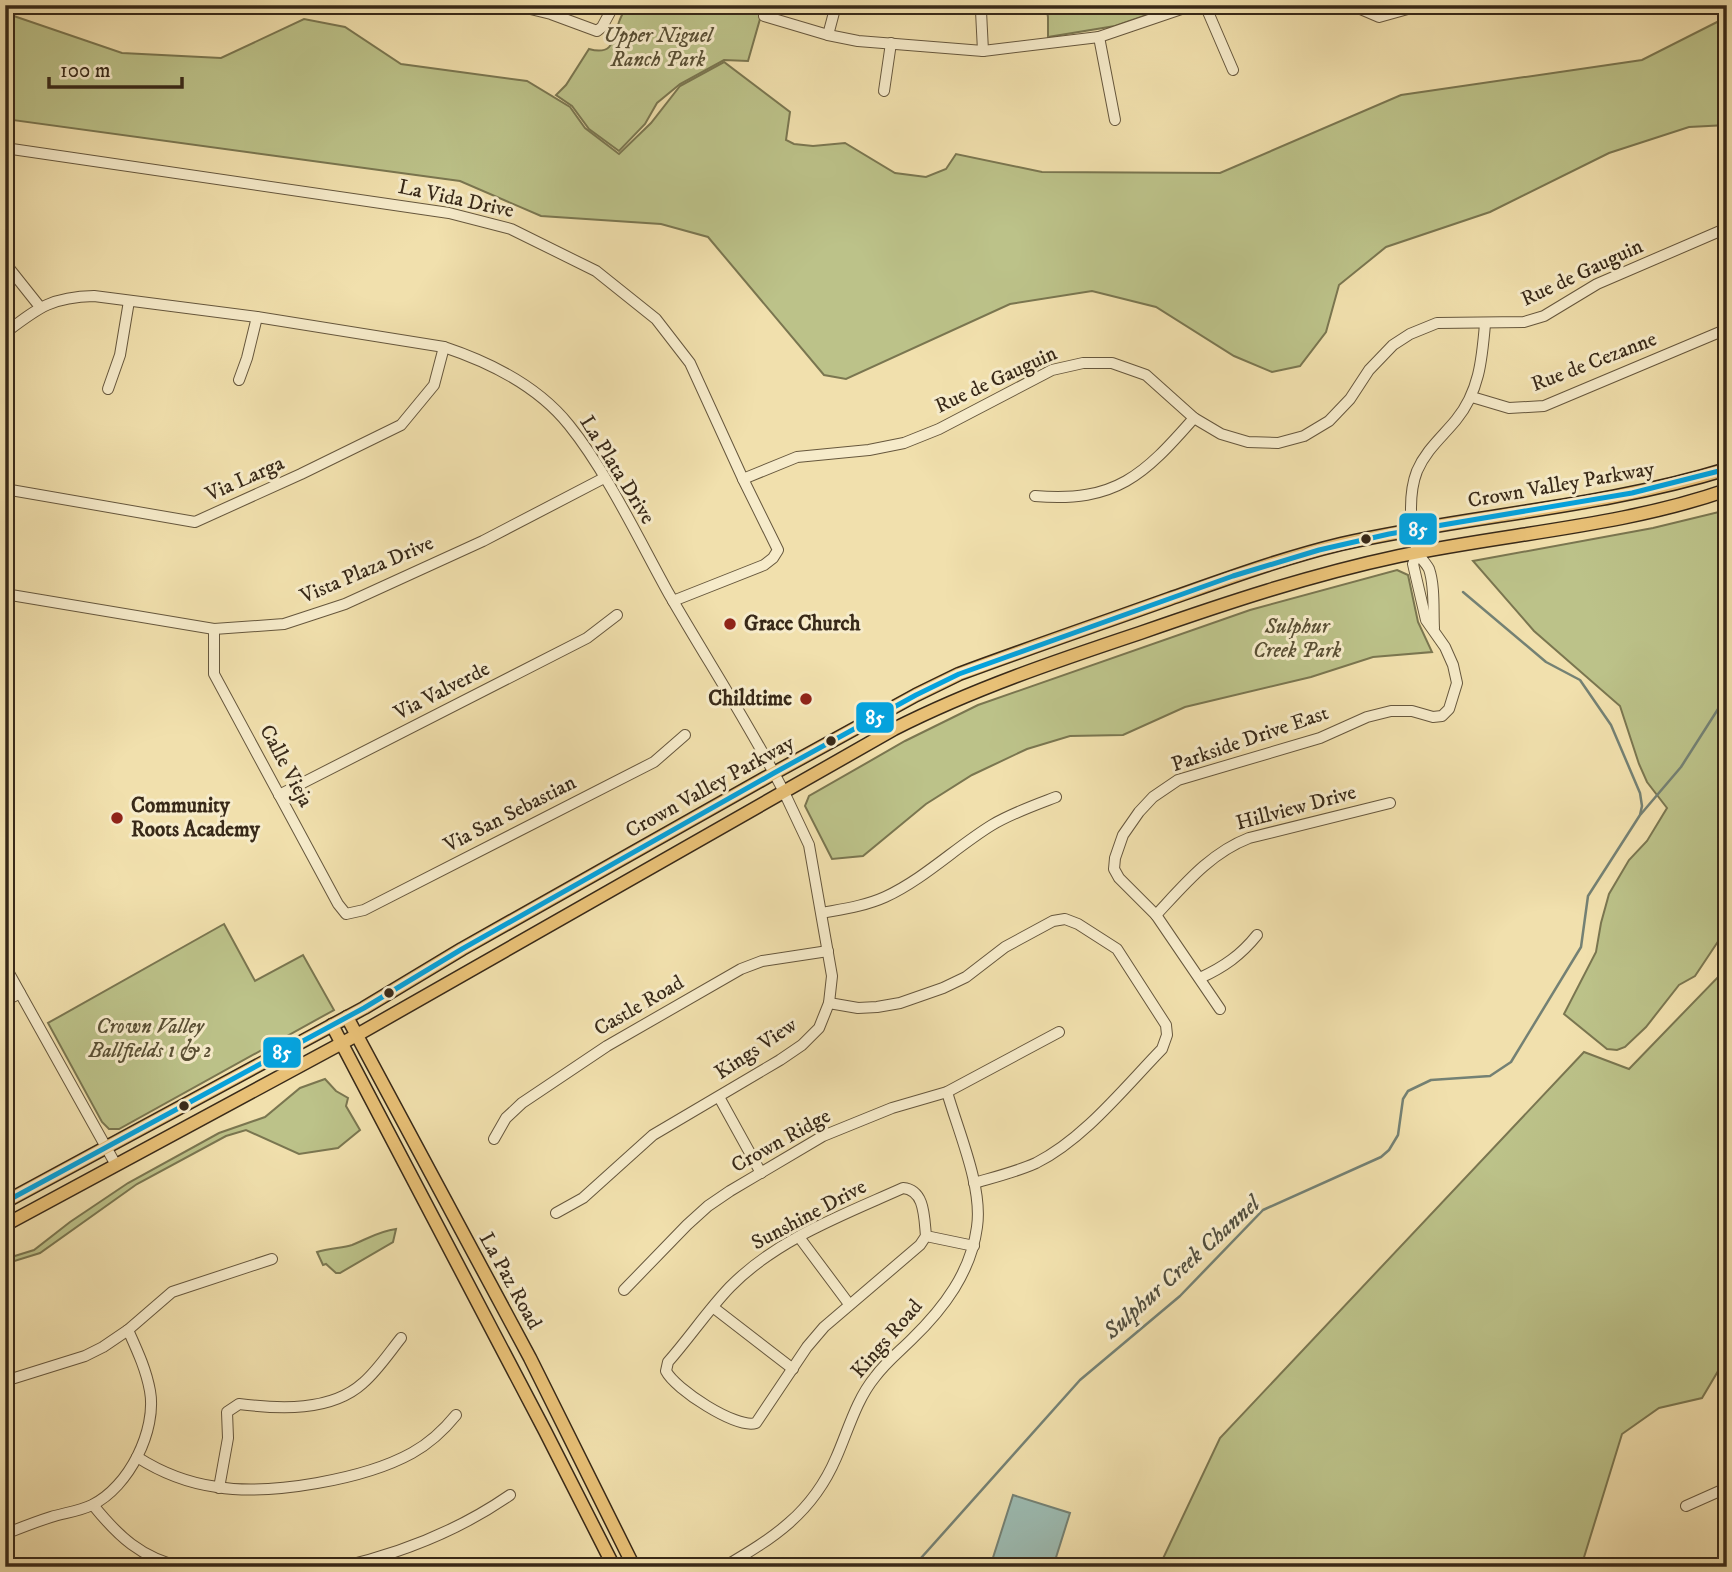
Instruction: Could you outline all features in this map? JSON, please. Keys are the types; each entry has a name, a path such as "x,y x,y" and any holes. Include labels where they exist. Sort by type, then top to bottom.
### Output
{"main road":[{"name":"Crown Valley Parkway","path":"5,1202 347,1017 774,773 959,674 1277,562 1342,544 1649,490 1727,469"},
{"name":"Crown Valley Parkway","path":"5,1225 357,1035 894,729 972,692 1278,586 1418,552 1610,519 1727,490"},
{"name":"La Paz Road","path":"347,1017 530,1358 634,1567"},
{"name":"La Paz Road","path":"332,1025 614,1567"}],"street":[{"path":"430,5 459,9 518,6 551,14 597,31 614,5"},
{"path":"828,35 836,5"},
{"path":"764,16 858,41 984,51 1099,37 1192,5"},
{"path":"1205,5 1233,70"},
{"path":"1351,5 1379,17 1422,5"},
{"path":"981,11 984,51"},
{"path":"1099,37 1115,120"},
{"path":"884,91 891,43"},
{"name":"La Vida Drive","path":"5,148 449,213 512,229 596,271 656,318 690,363 778,550 764,565 673,601"},
{"name":"Rue de Gauguin","path":"743,479 797,457 869,450 904,443 939,429 1052,370 1083,363 1112,363 1146,375 1194,418 1221,434 1248,442 1278,443 1304,436 1329,421 1350,399 1369,370 1392,345 1437,323 1524,322 1544,316 1597,284 1727,228"},
{"path":"5,263 40,307"},
{"name":"La Plata Drive","path":"5,333 40,307 75,296 94,296 257,317 444,347 472,356 498,369 535,393 568,424 604,478 784,792 809,845 832,976 829,1003"},
{"path":"108,389 120,355 129,301"},
{"path":"239,380 257,317"},
{"path":"1418,552 1411,505 1417,472 1433,444 1456,421 1472,397 1482,363 1485,324"},
{"name":"Rue de Cezanne","path":"1472,397 1509,408 1544,406 1727,329"},
{"name":"Via Larga","path":"5,489 195,522 401,425 434,385 444,347"},
{"path":"1035,496 1066,499 1105,492 1136,477 1161,456 1194,418"},
{"name":"Vista Plaza Drive","path":"5,594 214,629 284,624 345,604 483,541 604,478"},
{"name":"Parkside Drive East","path":"1156,915 1114,869 1115,858 1124,835 1139,812 1153,797 1178,779 1320,738 1367,717 1391,711 1412,711 1433,717 1442,716 1449,709 1457,683 1453,665 1434,628 1429,571 1418,552"},
{"name":"Via Valverde","path":"279,794 587,638 618,615"},
{"name":"Calle Vieja","path":"214,629 214,674 338,904 346,914"},
{"name":"Via San Sebastian","path":"346,914 364,910 654,762 685,735"},
{"path":"822,913 860,906 885,897 993,825 1056,797"},
{"name":"Hillview Drive","path":"1156,915 1207,862 1232,845 1249,838 1390,803"},
{"path":"1156,915 1220,1009"},
{"path":"829,1003 858,1008 877,1007 900,1003 932,992 966,977 1005,947 1053,921 1065,919 1078,924 1117,949 1166,1025 1167,1035 1161,1049 1062,1147 1038,1162 1014,1172 974,1183"},
{"path":"1200,978 1226,966 1258,935"},
{"name":"Castle Road","path":"494,1139 506,1118 522,1103 607,1046 730,976 762,961 828,951"},
{"path":"5,965 116,1165"},
{"path":"5,1000 20,993"},
{"name":"Kings View","path":"556,1213 583,1198 653,1135 802,1045 819,1028 829,1003"},
{"name":"Crown Ridge","path":"624,1290 687,1224 708,1206 823,1136 892,1108 947,1093 1059,1031"},
{"name":"Kings Road","path":"724,1567 770,1539 804,1510 827,1478 873,1379 931,1319 959,1283 974,1246 978,1223 974,1183 947,1093"},
{"path":"719,1097 761,1173"},
{"name":"Sunshine Drive","path":"903,1188 913,1189 919,1195 926,1236 901,1262 824,1327 756,1423 748,1425 711,1408 670,1379 666,1371 668,1362 729,1288 769,1254 799,1237 903,1188"},
{"path":"926,1236 974,1246"},
{"path":"799,1237 849,1304"},
{"path":"5,1381 85,1356 103,1347 128,1330 172,1292 272,1259"},
{"path":"714,1308 793,1369"},
{"path":"5,1534 93,1504 115,1487 137,1457 147,1435 150,1392 143,1364 128,1330"},
{"path":"219,1488 228,1438 227,1412 231,1408 239,1404 309,1406 327,1402 364,1383 401,1338"},
{"path":"137,1457 160,1471 219,1488 256,1489 306,1485 364,1472 411,1454 441,1433 456,1415"},
{"path":"1686,1506 1722,1490 1727,1485"},
{"path":"341,1567 396,1552 443,1535 510,1495"},
{"path":"93,1504 112,1529 135,1548 160,1565 181,1567"}],"green space":[{"name":"Upper Niguel Ranch Park","path":"627,5 764,5 748,61 724,60 680,84 657,103 645,124 619,151 589,129 572,106 556,95 566,85 589,49 597,51 608,48"},
{"path":"1046,5 1176,5 1115,26 1048,37"},
{"path":"5,13 122,53 221,58 304,19 345,27 401,64 527,81 570,107 585,128 619,154 651,123 680,86 724,62 790,112 786,140 794,144 813,146 845,143 895,173 926,177 946,169 956,154 1042,172 1220,173 1401,95 1642,60 1727,17 1727,125 1689,127 1609,153 1490,212 1386,247 1339,285 1326,332 1300,366 1272,372 1234,356 1156,307 1092,291 1010,304 846,379 824,375 708,237 661,224 541,216 460,181 5,119"},
{"path":"1727,510 1727,941 1719,940 1695,976 1679,985 1646,1027 1625,1047 1607,1049 1564,1014 1596,952 1609,894 1629,860 1647,841 1667,808 1647,782 1620,706 1534,631 1473,561 1653,528"},
{"name":"Sulphur Creek Park","path":"1397,570 1408,575 1418,622 1432,652 1373,657 1311,677 1185,707 1123,735 1070,736 1027,749 972,775 926,804 863,856 832,859 805,806 809,796 905,741 978,705 1250,610"},
{"name":"Crown Valley Ballfields 1 & 2","path":"224,924 255,981 303,955 334,1010 119,1129 109,1129 102,1122 48,1023"},
{"path":"1719,976 1727,978 1727,1356 1702,1398 1659,1408 1622,1434 1581,1567 1159,1567 1220,1438 1584,1052 1629,1069"},
{"path":"325,1079 336,1091 348,1098 346,1106 360,1130 338,1148 299,1154 246,1130 226,1136 137,1184 40,1253 5,1264 5,1259 34,1250 128,1183 219,1133 265,1117 300,1088"},
{"path":"396,1229 393,1242 340,1273 336,1273 326,1264 323,1265 317,1252 352,1245"}],"water":[{"path":"1013,1495 1070,1513 1053,1567 990,1567"}],"waterway":[{"name":"Sulphur Creek Channel","path":"913,1567 1080,1380 1180,1296 1263,1210 1381,1157 1398,1135 1403,1099 1408,1091 1431,1080 1490,1076 1511,1062 1581,947 1588,896 1640,815 1640,793 1611,725 1580,680 1546,662 1463,592"},
{"path":"1641,814 1681,767 1727,695"}],"transit line":[{"name":"85","path":"5,1202 364,1008 462,949 774,773 959,674 1233,576 1319,550 1389,534 1632,493 1727,469"}],"place":[{"name":"Grace Church","path":"730,624"},
{"name":"Childtime","path":"806,699"},
{"name":"Community Roots Academy","path":"117,818"}]}
